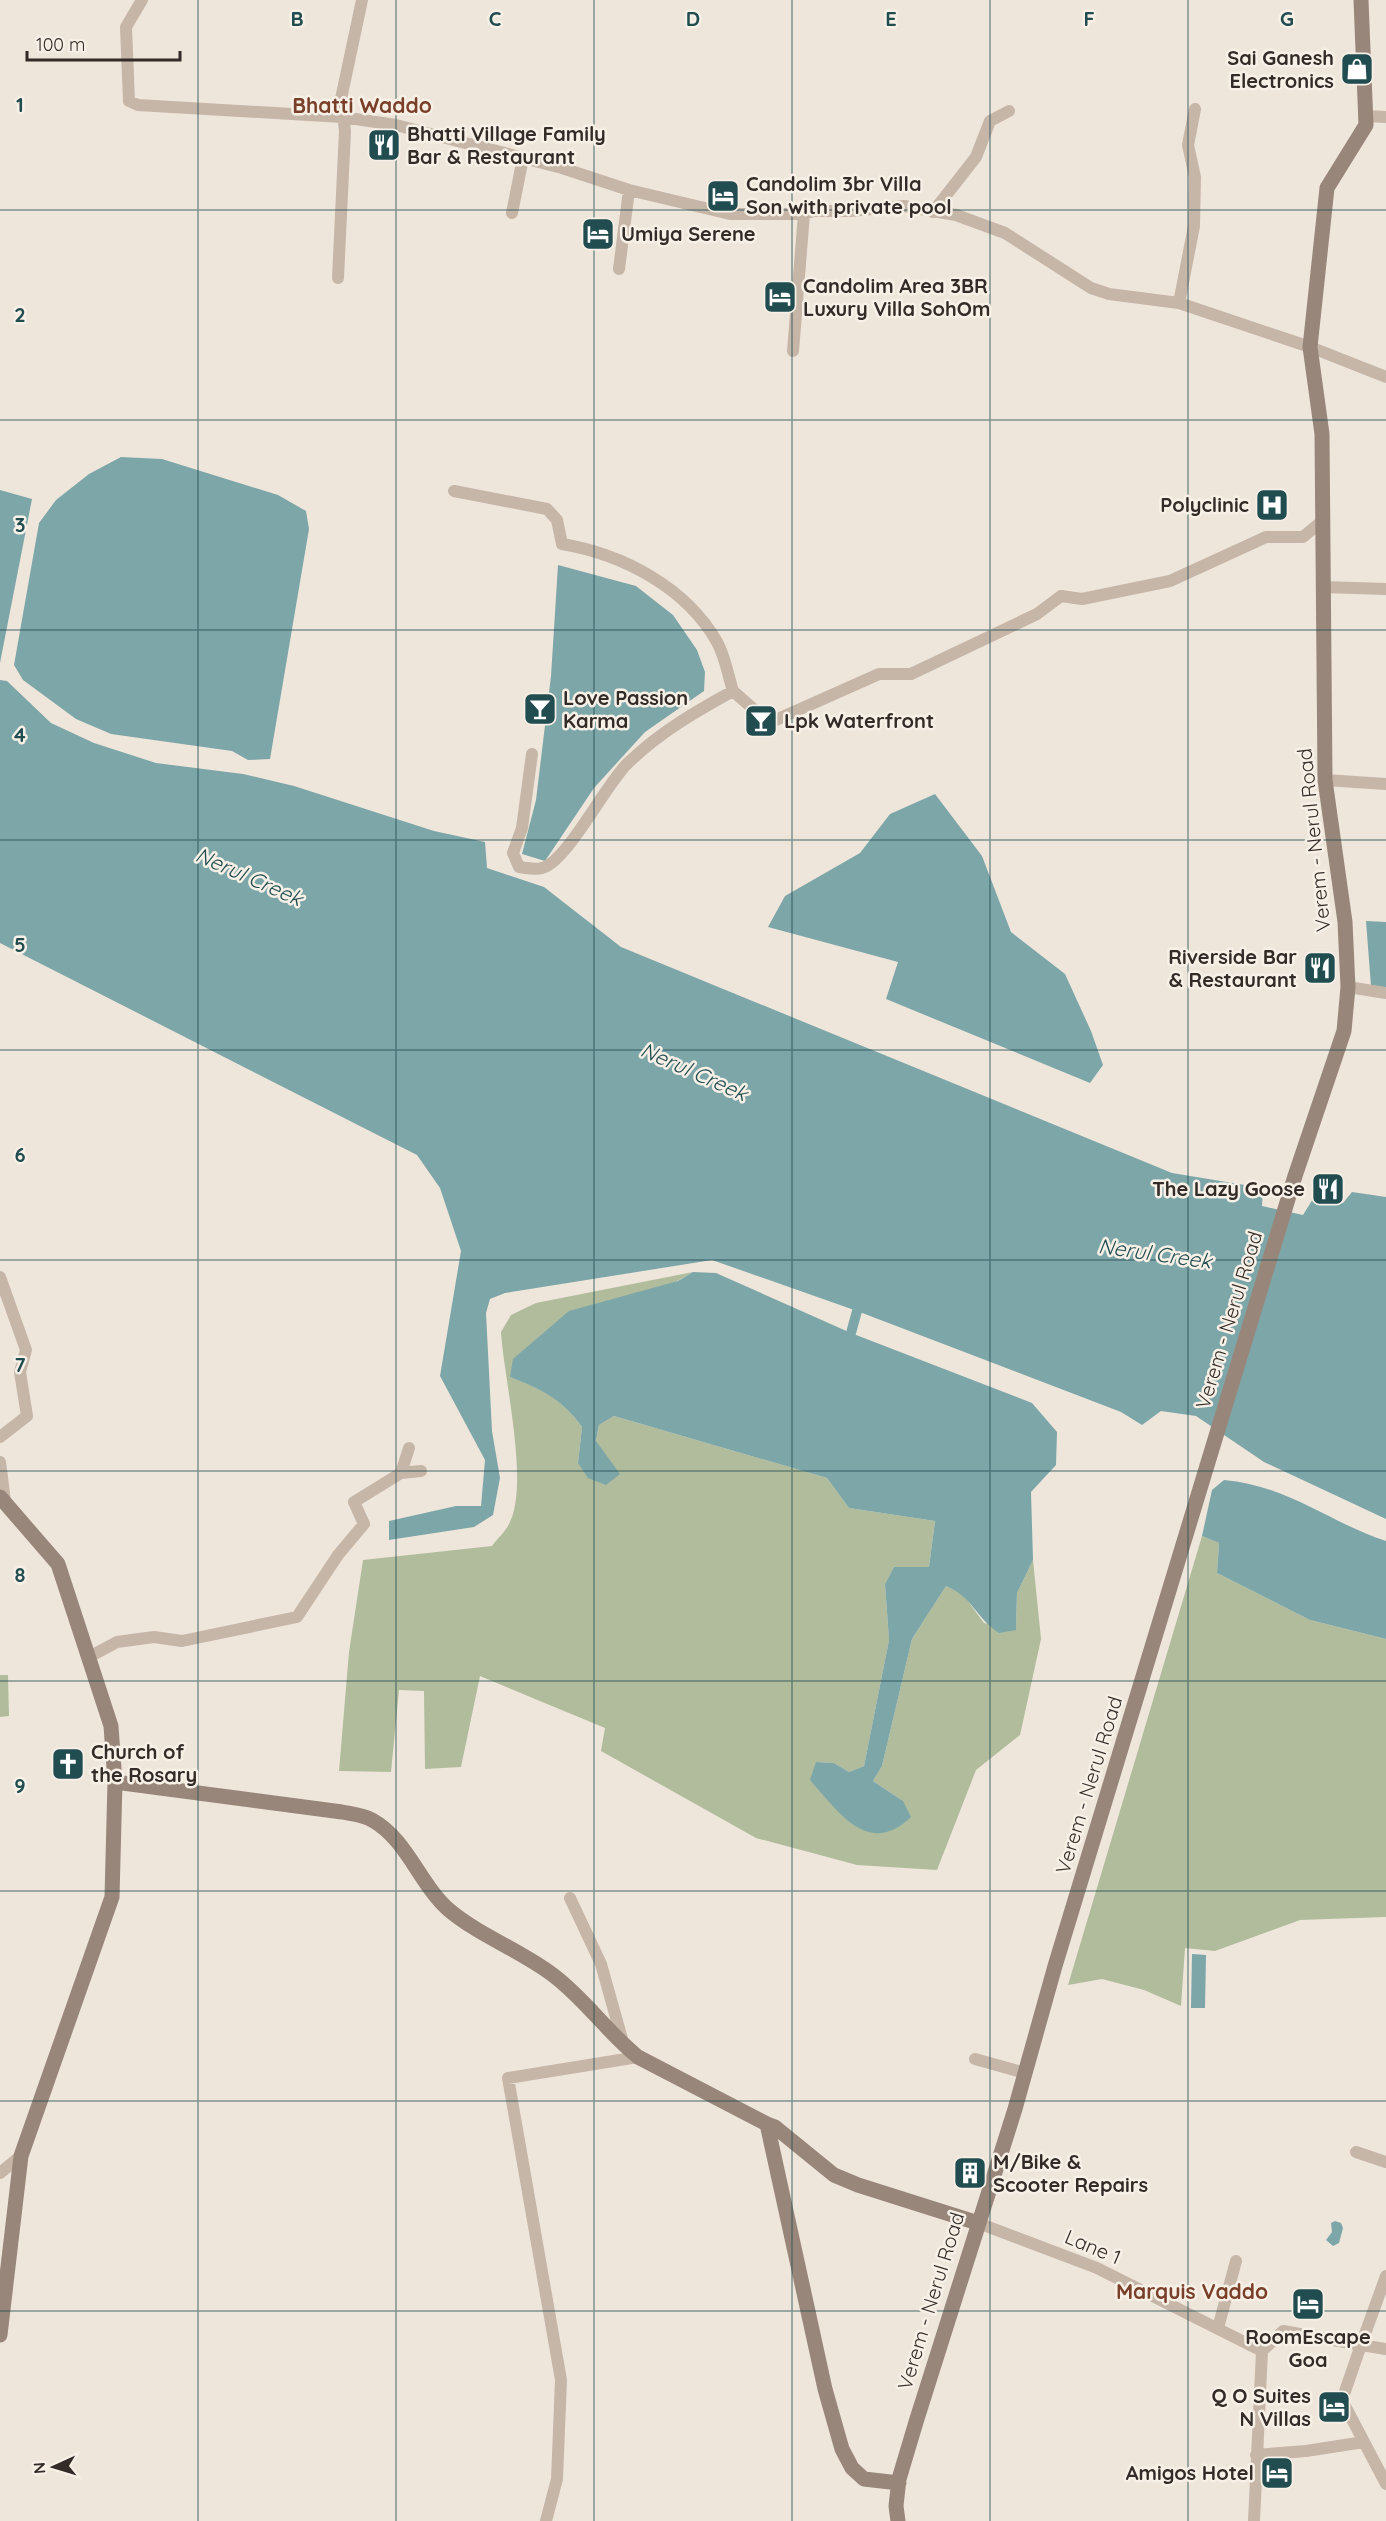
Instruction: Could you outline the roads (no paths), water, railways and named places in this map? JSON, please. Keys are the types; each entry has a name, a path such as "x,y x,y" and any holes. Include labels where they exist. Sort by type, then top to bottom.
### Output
{"main road":[{"name":"Verem - Nerul Road","path":"898,2521 896,2506 899,2483 1295,1176 1344,1031 1348,987 1345,922 1325,780 1322,434 1310,347 1327,188 1366,125 1361,0"},
{"path":"0,2335 21,2156 112,1897 115,1782 111,1726 58,1564 3,1499"},
{"path":"115,1782 342,1812 374,1821 404,1852 434,1896 449,1910 566,1985 624,2046 638,2057 775,2127 834,2175 858,2185 978,2223"},
{"path":"766,2124 825,2389 842,2449 852,2468 864,2479 899,2483"}],"street":[{"path":"142,0 126,27 129,101 138,105 342,117 396,125 523,158 629,190 730,214 804,214 813,211 850,211 904,206 956,215 1005,233 1091,288 1109,294 1179,303 1310,347 1386,377"},
{"path":"338,278 345,131 341,99 362,0"},
{"path":"1179,303 1194,226 1195,177 1188,145 1195,110"},
{"path":"933,212 976,157 990,121 1009,111"},
{"path":"1366,116 1386,117"},
{"path":"512,213 523,158"},
{"path":"619,269 629,190"},
{"path":"793,351 804,214"},
{"path":"454,491 547,509 557,520 562,544 593,549 671,587 692,606 718,643 733,691 769,723 879,674 911,674 1037,614 1061,596 1082,599 1170,580 1266,537 1303,537 1322,522"},
{"path":"1323,587 1386,589"},
{"path":"532,754 522,828 513,853 519,867 540,869 554,860 576,835 626,764 674,724 733,691"},
{"path":"1325,780 1386,784"},
{"path":"1348,987 1386,993"},
{"path":"0,1277 26,1350 20,1372 27,1416 0,1437"},
{"path":"401,1473 409,1449"},
{"path":"0,1462 3,1499"},
{"path":"89,1657 117,1642 154,1637 182,1641 297,1617 338,1555 364,1524 354,1502 401,1473 421,1471"},
{"path":"570,1898 601,1964 624,2046"},
{"path":"546,2521 557,2479 561,2380 508,2078 638,2057"},
{"path":"975,2059 1024,2073"},
{"path":"1356,2152 1386,2162"},
{"path":"0,2173 21,2156"},
{"name":"Lane 1","path":"978,2223 1097,2268 1262,2351"},
{"path":"1218,2328 1236,2261"},
{"path":"1386,2279 1342,2400 1386,2484"},
{"path":"1254,2521 1262,2351 1283,2331 1386,2349"},
{"path":"1256,2455 1306,2451 1364,2442"}],"water":[{"path":"121,457 162,459 278,495 306,511 309,529 270,759 248,760 232,751 111,734 76,719 23,680 14,665 39,523 56,500 89,474"},
{"path":"0,490 32,499 0,663"},
{"path":"558,565 636,586 673,615 697,650 705,672 704,691 645,732 594,788 545,861 522,854 536,800 551,676"},
{"name":"Nerul Creek","path":"0,680 7,681 51,723 94,743 156,763 243,774 294,786 434,831 485,842 487,868 544,887 621,947 1172,1173 1263,1188 1262,1206 1303,1215 1316,1194 1343,1203 1352,1192 1386,1197 1386,1519 1264,1462 1196,1416 1161,1411 1142,1425 1121,1412 857,1311 712,1260 505,1293 490,1299 486,1313 492,1431 500,1478 493,1515 474,1527 389,1540 389,1521 456,1506 481,1506 485,1460 440,1376 461,1251 440,1188 417,1155 0,943"},
{"path":"935,794 982,856 1011,932 1065,974 1091,1031 1103,1065 1090,1083 886,999 898,962 768,927 785,896 860,853 890,814"},
{"path":"1366,921 1386,922 1386,988 1371,986"},
{"path":"693,1272 716,1273 851,1333 1032,1403 1057,1432 1056,1465 1031,1492 1033,1560 1017,1593 1016,1630 999,1633 968,1601 946,1586 912,1639 882,1766 873,1781 903,1801 911,1817 896,1828 881,1833 868,1832 855,1826 843,1817 810,1780 816,1762 834,1763 849,1772 864,1766 889,1640 885,1584 894,1567 929,1567 935,1521 849,1508 827,1478 614,1416 599,1425 596,1441 620,1474 606,1485 588,1478 578,1463 582,1427 567,1409 550,1396 510,1377 513,1359 569,1311 678,1281"},
{"path":"1224,1480 1269,1489 1386,1541 1386,1639 1310,1620 1217,1573 1219,1543 1202,1536 1212,1490"},
{"path":"1192,1954 1206,1955 1205,2008 1191,2008"},
{"path":"1335,2221 1341,2223 1343,2228 1339,2243 1333,2246 1326,2240 1332,2232 1331,2223"}],"waterway":[{"path":"851,1333 857,1311"}],"place":[{"name":"Sai Ganesh Electronics","path":"1357,69"},
{"name":"Bhatti Village Family Bar & Restaurant","path":"384,145"},
{"name":"Candolim 3br Villa Son with private pool","path":"723,196"},
{"name":"Umiya Serene","path":"598,234"},
{"name":"Candolim Area 3BR Luxury Villa SohOm","path":"780,297"},
{"name":"Polyclinic","path":"1272,505"},
{"name":"Love Passion Karma","path":"540,709"},
{"name":"Lpk Waterfront","path":"761,721"},
{"name":"Riverside Bar & Restaurant","path":"1320,968"},
{"name":"The Lazy Goose","path":"1328,1189"},
{"name":"Church of the Rosary","path":"68,1764"},
{"name":"M/Bike & Scooter Repairs","path":"970,2173"},
{"name":"RoomEscape Goa","path":"1308,2304"},
{"name":"Q O Suites N Villas","path":"1334,2407"},
{"name":"Amigos Hotel","path":"1277,2473"}],"district":[{"name":"Bhatti Waddo","path":"362,106"},
{"name":"Marquis Vaddo","path":"1192,2292"}]}
